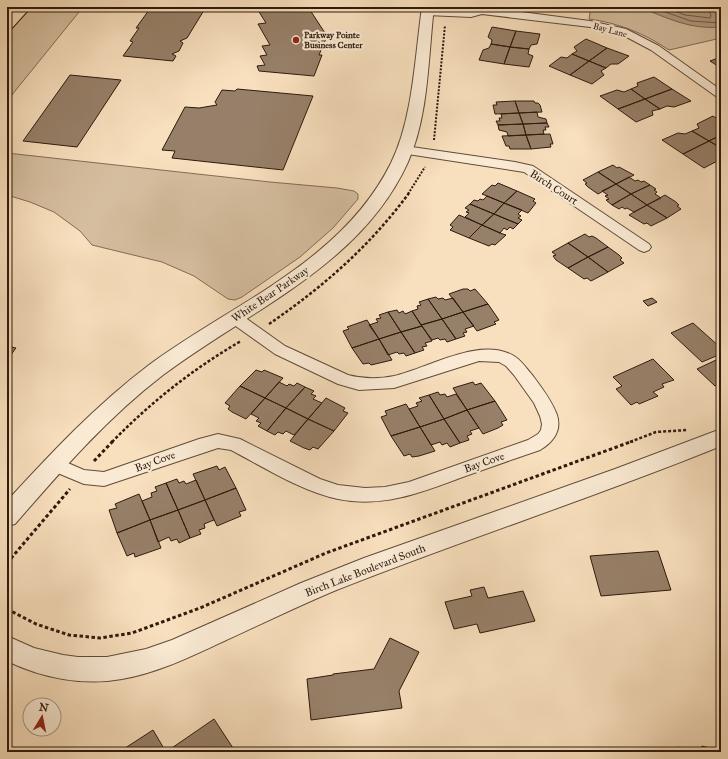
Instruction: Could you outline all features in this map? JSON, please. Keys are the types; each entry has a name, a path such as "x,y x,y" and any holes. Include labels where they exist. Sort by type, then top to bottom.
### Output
{"highway":[{"path":"7,24 24,7"}],"street":[{"name":"Bay Lane","path":"427,10 471,14 478,9 590,24 626,33 655,48 721,95"},
{"name":"White Bear Parkway","path":"7,517 93,423 141,381 316,263 346,236 380,196 396,170 410,136 416,108 427,10"},
{"name":"Birch Court","path":"405,150 528,169 644,247"},
{"name":"Bay Cove","path":"54,464 81,476 92,479 104,479 205,444 222,441 234,444 321,487 346,493 375,494 409,489 534,445 544,439 549,431 549,416 543,403 515,365 500,356 486,354 478,355 389,383 359,384 344,380 280,350 235,318"},
{"name":"Birch Lake Boulevard South","path":"7,648 35,660 72,669 96,670 137,663 164,655 198,641 325,584 721,437"}],"path":[{"path":"433,147 446,19"},
{"path":"95,460 119,433 166,390 242,340"},
{"path":"7,609 36,624 69,635 100,638 132,633 200,608 326,553 656,432 692,430"},
{"path":"7,563 69,490"}],"shaded area":[{"path":"29,7 83,7 7,101 7,32"},
{"path":"591,7 640,7 690,25 721,27 721,38 669,50 640,34 620,26 589,19"},
{"path":"7,153 337,188 354,191 358,194 358,199 333,228 300,257 242,297 235,300 228,299 194,276 162,262 92,245 80,231 54,212 30,202 7,195"}],"water":[{"path":"640,7 709,7 721,10 721,27 700,27 689,25 669,19"}],"building":[{"path":"153,7 206,7 187,38 180,41 183,43 179,51 172,54 176,56 173,61 123,56 133,42 130,41 139,28 136,28 149,10"},
{"name":"Parkway Pointe Business Center","path":"256,7 308,7 327,36 319,55 322,55 314,76 259,71 257,66 265,65 260,56 267,55 262,46 270,45 258,24 266,23"},
{"path":"492,27 516,31 510,47 491,44 492,40 488,37"},
{"path":"516,31 540,34 537,44 531,45 529,49 510,47"},
{"path":"586,39 607,48 589,61 572,54 577,51 574,47"},
{"path":"491,44 510,47 504,64 479,60 483,50 489,48"},
{"path":"510,47 529,49 528,54 533,56 529,67 504,64"},
{"path":"607,48 629,56 618,64 611,64 606,68 589,61"},
{"path":"572,54 589,61 570,75 549,66 561,57 567,58"},
{"path":"721,57 721,68 710,61"},
{"path":"589,61 606,68 601,71 604,75 592,84 570,75"},
{"path":"70,75 121,80 77,147 23,141"},
{"path":"654,77 672,89 645,99 631,89 638,86 637,83"},
{"path":"237,89 313,96 283,170 172,158 175,151 162,150 185,107 199,108 217,105 215,102 222,90 235,91"},
{"path":"631,89 645,99 618,109 600,96 617,90 624,92"},
{"path":"672,89 691,101 674,107 667,106 660,109 645,99"},
{"path":"645,99 660,109 652,111 653,115 636,122 618,109"},
{"path":"515,101 534,101 540,105 542,112 519,113"},
{"path":"515,101 519,113 495,114 493,105 497,105 496,102"},
{"path":"537,112 538,117 546,119 547,123 523,124 519,113"},
{"path":"519,113 523,124 498,125 496,121 500,121 499,118 502,118 501,114"},
{"path":"713,116 721,121 721,135 709,141 692,131 699,128 697,124"},
{"path":"547,123 549,127 545,127 546,130 543,130 544,134 526,135 523,124"},
{"path":"523,124 526,135 508,136 507,132 499,130 498,125"},
{"path":"692,131 709,141 683,154 662,140 678,133 685,134"},
{"path":"550,134 553,144 550,144 551,147 531,149 526,135"},
{"path":"526,135 531,149 510,149 509,146 506,146 502,136"},
{"path":"721,135 721,148 709,141"},
{"path":"709,141 721,148 721,154 719,155 721,159 704,168 683,154"},
{"path":"613,165 634,175 616,184 598,172"},
{"path":"598,172 616,184 598,194 588,187 585,184 587,183 583,180"},
{"path":"629,177 635,181 644,181 650,185 631,194 616,184"},
{"path":"498,183 517,191 504,203 482,194 492,185 495,186"},
{"path":"616,184 631,194 612,205 606,200 609,199 605,196 608,195 602,191"},
{"path":"650,185 656,189 654,190 657,192 655,194 661,198 647,205 631,194"},
{"path":"517,191 535,199 533,201 536,203 528,213 504,203"},
{"path":"631,194 647,205 634,212 622,207 619,209 612,205"},
{"path":"665,195 676,202 679,205 677,206 681,209 667,218 647,205"},
{"path":"487,196 504,203 494,214 470,204 474,200 483,200"},
{"path":"504,203 522,210 518,214 521,216 518,218 522,220 518,224 494,214"},
{"path":"470,204 494,214 482,225 465,217 469,213 466,212 469,210 465,208"},
{"path":"647,205 667,218 651,226 647,223 644,224 629,215"},
{"path":"494,214 518,224 513,229 510,227 507,230 504,228 500,233 482,225"},
{"path":"459,215 482,225 469,238 450,230 453,227 450,225"},
{"path":"482,225 506,235 495,245 492,244 489,246 469,238"},
{"path":"585,234 589,237 592,236 596,238 608,247 588,257 568,243"},
{"path":"568,243 588,257 568,268 556,260 553,256 556,255 552,252"},
{"path":"608,247 622,258 620,260 624,263 608,272 588,257"},
{"path":"588,257 608,272 591,281 587,278 584,279 568,268"},
{"path":"463,289 468,289 470,291 475,289 488,304 463,312 449,294"},
{"path":"436,297 438,299 443,298 445,300 453,298 463,312 442,319 428,299"},
{"path":"652,298 657,302 648,306 643,301"},
{"path":"428,299 442,319 421,325 412,311 418,309 417,306 421,305 419,302"},
{"path":"488,304 499,320 494,322 496,324 477,331 463,312"},
{"path":"397,310 399,313 403,311 405,314 412,311 422,326 401,332 388,312"},
{"path":"388,312 401,332 379,339 369,325 378,322 376,319 381,318 379,315"},
{"path":"463,312 474,326 465,329 467,332 463,333 465,336 456,339 442,319"},
{"path":"442,319 456,339 447,342 445,339 440,340 438,338 432,340 421,325"},
{"path":"367,320 379,339 352,348 343,331 349,329 347,327"},
{"path":"693,323 721,348 721,354 702,362 671,333"},
{"path":"422,326 432,341 425,343 427,346 422,347 424,350 415,353 401,332"},
{"path":"401,332 415,353 406,356 404,353 399,354 397,352 388,355 379,339"},
{"path":"379,339 392,360 371,365 369,363 363,364 352,348"},
{"path":"7,346 16,348 7,360"},
{"path":"653,359 674,380 662,384 664,387 653,392 658,396 639,404 637,402 631,405 616,389 622,386 613,377"},
{"path":"716,360 721,365 721,383 715,386 697,369"},
{"path":"256,370 262,372 264,370 283,378 265,398 240,386"},
{"path":"279,382 287,386 289,384 294,386 297,383 305,387 286,408 265,398"},
{"path":"473,382 475,385 481,383 495,401 467,410 453,388"},
{"path":"240,386 265,398 246,419 228,409 230,406 225,403"},
{"path":"305,387 314,391 311,394 316,396 313,399 322,403 308,419 286,408"},
{"path":"438,392 440,395 445,394 447,397 456,394 467,410 444,419 429,395"},
{"path":"429,395 444,419 420,427 409,409 418,406 416,403 422,401 419,398"},
{"path":"265,398 286,408 267,431 258,426 261,423 256,421 259,418 251,414"},
{"path":"326,398 345,408 343,411 348,413 334,431 308,419"},
{"path":"495,401 507,420 501,422 503,425 498,428 483,434 467,410"},
{"path":"406,404 420,427 391,436 381,417 387,415 385,411"},
{"path":"286,408 308,419 294,435 286,431 283,434 278,432 275,435 267,431"},
{"path":"467,410 479,428 470,431 472,434 467,436 469,440 460,443 444,419"},
{"path":"308,419 334,431 318,449 313,447 310,450 290,441"},
{"path":"444,419 460,443 450,447 447,443 442,445 440,442 431,445 420,427"},
{"path":"420,427 435,451 419,456 412,457 410,454 404,456 391,436"},
{"path":"217,466 219,470 225,467 236,488 205,500 193,474"},
{"path":"177,479 179,483 184,481 186,484 196,480 205,500 178,510 166,483"},
{"path":"166,483 178,510 150,520 142,501 152,497 151,493 157,491 155,487"},
{"path":"236,488 246,510 239,512 241,516 217,526 205,500"},
{"path":"139,494 150,520 117,533 109,510 117,508 115,504"},
{"path":"205,500 214,520 204,524 205,528 199,530 201,534 190,538 178,510"},
{"path":"178,510 190,538 179,543 177,539 171,541 169,537 158,542 150,520"},
{"path":"150,520 161,548 135,557 134,553 127,556 117,533"},
{"path":"658,551 671,590 601,596 590,556"},
{"path":"484,587 488,598 523,591 535,621 480,633 477,624 454,629 445,602 472,596 470,590"},
{"path":"390,638 419,652 399,691 402,708 311,720 307,679 374,669"},
{"path":"214,719 233,748 227,752 166,752"},
{"path":"153,730 166,752 119,752"},
{"path":"702,746 721,751 721,752 701,752"},
{"path":"678,747 698,752 678,752"}],"place":[{"name":"Parkway Pointe Business Center","path":"296,40"}]}
